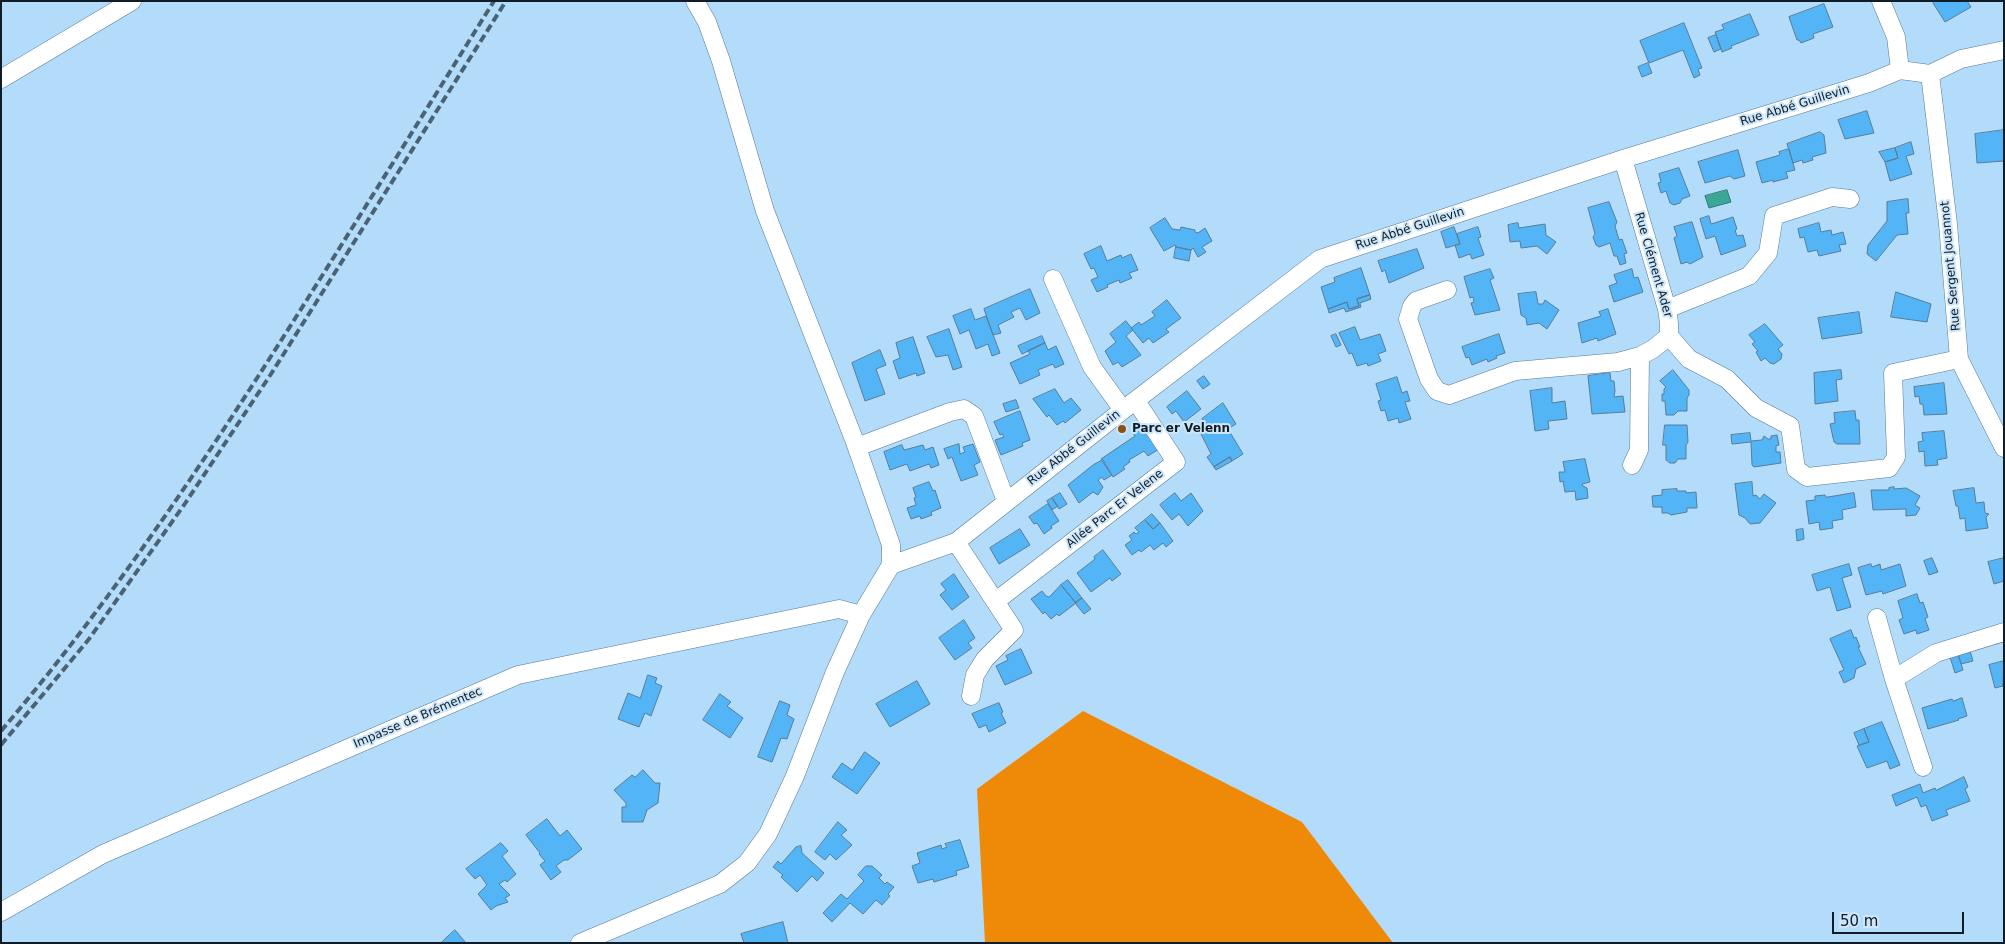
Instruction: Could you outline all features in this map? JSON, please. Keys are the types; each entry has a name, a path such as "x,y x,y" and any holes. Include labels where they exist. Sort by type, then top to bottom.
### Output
{"street":[{"path":"1,79 132,1"},
{"path":"580,943 720,884 747,863 768,834 795,776 835,672 862,615 891,565 891,545 857,447 765,211 721,61 707,22 695,1"},
{"path":"1881,1 1896,37 1900,70"},
{"path":"1930,74 1961,59 2004,50"},
{"name":"Rue Abbé Guillevin","path":"891,565 956,542 1129,405 1320,259 1623,159 1863,85 1900,70 1930,74"},
{"name":"Rue Sergent Jouannot","path":"1930,74 1948,224 1959,359 2004,448"},
{"name":"Rue Clément Ader","path":"1623,159 1667,309 1668,336 1688,359 1727,379 1756,408 1790,426 1796,469 1807,477 1889,468 1896,457 1892,373 1959,359"},
{"path":"1667,309 1749,276 1768,253 1774,216 1832,197 1850,199"},
{"path":"1053,279 1092,367 1129,405"},
{"path":"1447,290 1416,301 1412,306 1408,319 1430,379 1437,391 1449,395 1515,371 1618,362 1640,356 1653,349 1668,336"},
{"path":"1632,465 1638,450 1640,356"},
{"name":"Allée Parc Er Velene","path":"996,602 1176,462 1129,405"},
{"path":"857,447 950,412 964,410 974,416 1006,502"},
{"path":"956,542 1014,630 980,667 975,675 971,696"},
{"name":"Impasse de Brémentec","path":"1,912 103,854 518,675 839,608 862,615"},
{"path":"1876,618 1922,767"},
{"path":"1894,679 1936,653 2004,632"}],"shaded area":[{"path":"1727,190 1731,202 1709,208 1705,196"},
{"path":"1083,711 1302,822 1393,943 985,943 977,789"}],"building":[{"path":"1936,1 1967,1 1971,7 1945,22 1933,3"},
{"path":"1824,4 1833,27 1813,34 1814,38 1801,43 1797,40 1789,17"},
{"path":"1750,14 1759,35 1731,46 1732,48 1722,52 1715,32 1724,29 1722,25"},
{"path":"1684,23 1702,68 1698,69 1700,75 1694,78 1683,50 1649,63 1640,41"},
{"path":"1716,35 1721,49 1714,52 1708,38"},
{"path":"1648,63 1652,73 1642,77 1638,67"},
{"path":"1867,111 1874,133 1845,139 1838,120"},
{"path":"2004,130 2004,161 1977,163 1975,134"},
{"path":"1820,132 1824,135 1826,153 1812,157 1813,160 1803,163 1802,160 1793,163 1787,144"},
{"path":"1911,142 1914,154 1906,156 1912,174 1890,181 1885,162 1898,158 1895,148"},
{"path":"1895,148 1898,158 1885,162 1879,152"},
{"path":"1789,149 1795,170 1786,172 1788,178 1762,183 1756,162 1780,155 1779,152"},
{"path":"1738,150 1745,176 1734,179 1730,176 1705,183 1698,162"},
{"path":"1679,168 1690,196 1674,205 1670,203 1666,191 1661,193 1658,183 1661,182 1659,174"},
{"path":"1908,199 1909,213 1906,213 1908,234 1897,235 1876,261 1867,254 1868,245 1887,221 1887,202"},
{"path":"1609,202 1617,222 1615,226 1619,240 1622,239 1627,253 1624,254 1626,263 1620,265 1617,256 1614,256 1610,243 1599,247 1596,245 1593,237 1595,234 1588,208"},
{"path":"1709,216 1711,224 1733,217 1737,236 1743,235 1746,246 1721,255 1715,236 1706,239 1700,219"},
{"path":"1165,218 1172,229 1180,230 1181,227 1195,230 1198,233 1205,228 1212,241 1202,247 1206,252 1198,257 1193,248 1191,250 1176,247 1175,245 1164,251 1150,228"},
{"path":"1692,222 1703,257 1690,264 1687,262 1681,264 1674,238 1677,236 1674,227"},
{"path":"1518,223 1519,228 1545,224 1546,235 1556,242 1547,254 1537,246 1521,248 1520,241 1510,242 1508,225"},
{"path":"1819,223 1821,232 1831,230 1832,235 1843,232 1846,244 1839,245 1841,251 1819,256 1817,250 1808,252 1804,237 1800,238 1798,229"},
{"path":"1454,227 1460,244 1446,248 1441,232"},
{"path":"1478,227 1481,237 1478,238 1484,255 1472,259 1470,254 1459,258 1455,245 1460,244 1457,234"},
{"path":"1101,246 1107,261 1121,255 1122,258 1131,254 1138,270 1129,273 1132,278 1120,283 1119,280 1097,292 1091,280 1098,277 1094,268 1091,269 1084,254"},
{"path":"1176,247 1191,250 1189,261 1174,258"},
{"path":"1417,249 1424,268 1389,283 1385,270 1382,272 1378,261"},
{"path":"1361,268 1370,295 1357,299 1359,306 1349,309 1347,302 1328,309 1321,287 1335,282 1334,278"},
{"path":"1490,269 1494,278 1490,280 1500,310 1475,315 1471,303 1474,302 1473,297 1470,298 1464,277"},
{"path":"1632,269 1634,278 1638,277 1643,292 1614,302 1609,286 1617,283 1614,275"},
{"path":"1030,289 1040,313 1026,320 1020,308 1011,312 1014,317 998,325 1001,333 993,335 984,309"},
{"path":"1536,292 1538,304 1543,304 1545,300 1559,310 1547,329 1539,323 1527,325 1526,318 1521,315 1518,294"},
{"path":"1896,292 1931,304 1927,322 1891,317"},
{"path":"1370,295 1371,299 1360,303 1361,307 1346,312 1344,308 1329,313 1328,309 1347,302 1349,309 1359,306 1357,299"},
{"path":"1167,300 1181,318 1166,329 1169,332 1153,343 1149,338 1143,343 1131,328 1139,322 1141,325 1155,316 1152,312"},
{"path":"971,309 975,320 986,316 1000,353 992,356 988,344 976,349 969,330 960,334 953,316"},
{"path":"1608,309 1616,334 1598,341 1597,338 1582,343 1578,323 1601,316 1599,312"},
{"path":"1859,312 1862,333 1822,339 1818,318"},
{"path":"1126,321 1133,330 1126,336 1141,355 1122,367 1118,362 1113,365 1105,351 1116,342 1110,334"},
{"path":"1765,324 1783,345 1778,349 1782,354 1781,359 1774,364 1765,358 1761,361 1756,352 1758,351 1752,344 1755,342 1749,335"},
{"path":"1355,327 1360,340 1380,334 1386,351 1378,354 1381,361 1368,366 1367,363 1357,366 1352,353 1349,354 1339,333"},
{"path":"949,329 962,367 953,370 948,355 936,357 927,337"},
{"path":"1336,334 1341,345 1336,347 1331,336"},
{"path":"1499,334 1505,353 1496,356 1497,358 1488,362 1487,359 1472,365 1469,357 1466,358 1462,347"},
{"path":"1042,336 1045,343 1022,354 1018,346"},
{"path":"913,337 925,373 917,376 916,373 899,379 893,361 900,358 896,343"},
{"path":"1045,343 1048,350 1056,346 1064,364 1055,368 1053,364 1038,370 1040,375 1020,384 1010,363 1030,354 1028,351"},
{"path":"880,350 886,365 876,369 885,394 865,401 852,363"},
{"path":"1673,370 1689,390 1687,411 1678,411 1674,415 1666,415 1665,401 1662,401 1662,394 1664,394 1666,387 1660,381"},
{"path":"1841,370 1842,379 1836,380 1838,401 1815,404 1814,373"},
{"path":"1610,373 1611,381 1614,381 1614,397 1623,396 1625,412 1592,414 1588,376"},
{"path":"1204,376 1210,384 1203,389 1197,381"},
{"path":"1397,377 1402,393 1407,391 1410,401 1405,402 1411,419 1399,423 1398,418 1388,421 1385,410 1381,411 1378,401 1381,400 1376,384"},
{"path":"1944,383 1947,414 1924,415 1923,404 1920,404 1919,396 1915,397 1914,387"},
{"path":"1552,388 1552,403 1565,401 1567,419 1548,421 1549,429 1535,431 1530,391"},
{"path":"1055,389 1064,403 1071,398 1081,410 1065,423 1063,421 1057,425 1049,415 1047,417 1033,399"},
{"path":"1187,391 1201,409 1184,422 1176,411 1172,414 1167,407"},
{"path":"1016,400 1019,408 1006,412 1003,404"},
{"path":"1223,403 1236,424 1228,429 1243,454 1232,461 1230,457 1214,467 1207,457 1211,454 1200,432 1207,427 1202,419"},
{"path":"1020,411 1030,440 1022,443 1023,446 1001,455 995,440 1004,437 1002,434 1000,435 994,422"},
{"path":"1855,411 1856,420 1859,420 1860,444 1837,444 1834,442 1830,424 1835,423 1834,413"},
{"path":"1665,425 1687,425 1686,459 1678,459 1675,463 1670,463 1666,460 1666,445 1663,445"},
{"path":"1144,427 1159,449 1148,456 1144,451 1129,460 1130,462 1123,467 1125,469 1113,477 1101,459 1135,436 1133,433"},
{"path":"1944,431 1947,458 1937,460 1938,465 1925,466 1924,451 1919,452 1918,442 1923,441 1922,433"},
{"path":"1750,433 1751,441 1762,440 1764,436 1771,439 1771,436 1777,435 1779,445 1776,446 1776,452 1780,452 1781,463 1754,467 1752,465 1751,442 1732,444 1731,435"},
{"path":"959,444 960,454 965,452 963,447 973,444 980,462 974,465 978,475 961,481 952,457 948,459 944,449"},
{"path":"902,445 904,450 923,445 925,450 933,447 939,465 931,468 929,464 910,471 907,464 890,470 884,452"},
{"path":"1230,457 1232,461 1216,470 1214,467"},
{"path":"1585,459 1590,482 1582,484 1587,488 1588,498 1576,500 1575,491 1565,492 1563,481 1560,482 1559,472 1565,472 1563,462"},
{"path":"1103,460 1112,475 1104,480 1102,477 1098,480 1103,487 1098,495 1093,492 1079,503 1068,485 1093,465"},
{"path":"929,482 933,491 935,490 941,508 931,512 932,515 921,519 920,516 911,519 907,508 916,505 913,488"},
{"path":"1752,482 1753,496 1756,495 1760,499 1764,494 1776,503 1760,523 1750,524 1739,515 1735,484"},
{"path":"1894,487 1894,489 1906,488 1920,496 1915,505 1920,508 1916,515 1906,516 1906,509 1873,510 1871,490 1889,490 1889,488"},
{"path":"1974,488 1976,503 1984,502 1985,513 1989,514 1986,517 1988,528 1966,531 1965,518 1960,519 1953,491"},
{"path":"1677,489 1677,491 1686,491 1686,493 1696,492 1697,508 1687,508 1687,512 1671,515 1662,513 1662,507 1653,507 1652,496 1662,495 1662,490"},
{"path":"1060,493 1067,504 1059,509 1052,498"},
{"path":"1175,493 1181,501 1191,493 1203,511 1188,526 1179,514 1172,520 1160,505"},
{"path":"1854,493 1856,507 1842,510 1843,519 1832,521 1833,528 1820,530 1819,522 1809,524 1806,501 1815,500 1815,496 1825,495 1826,497"},
{"path":"1052,498 1058,506 1052,510 1047,501"},
{"path":"1048,504 1059,521 1044,534 1037,523 1034,524 1029,517"},
{"path":"1152,514 1160,523 1153,529 1145,520"},
{"path":"1145,520 1153,529 1160,523 1173,541 1166,547 1163,543 1154,550 1150,545 1141,552 1139,550 1132,555 1125,545 1132,540 1129,536 1134,532 1136,534 1139,532 1135,528"},
{"path":"1020,529 1030,545 999,564 990,548"},
{"path":"1803,529 1804,539 1797,541 1796,530"},
{"path":"1103,550 1121,574 1112,581 1110,578 1091,592 1077,573"},
{"path":"1932,558 1938,572 1929,575 1924,561"},
{"path":"2004,558 2004,581 1994,584 1988,562"},
{"path":"1849,564 1852,575 1842,578 1851,607 1837,611 1830,587 1817,591 1812,575"},
{"path":"1871,564 1872,567 1880,564 1881,570 1900,564 1906,586 1883,594 1882,591 1866,595 1858,568"},
{"path":"954,574 969,597 952,610 940,595 946,590 941,584"},
{"path":"1068,580 1082,598 1076,603 1061,585"},
{"path":"1061,585 1076,603 1059,616 1057,614 1051,619 1045,612 1043,614 1031,599 1042,591 1049,597"},
{"path":"1917,594 1920,603 1923,602 1928,617 1925,619 1929,630 1917,634 1916,630 1904,634 1899,620 1903,618 1898,601"},
{"path":"1082,598 1091,609 1084,614 1075,603"},
{"path":"964,620 975,638 968,643 972,648 955,660 939,638"},
{"path":"1851,630 1854,638 1856,637 1860,647 1858,647 1866,664 1856,669 1854,678 1844,683 1839,672 1844,670 1830,639"},
{"path":"1021,649 1032,673 1005,685 996,666 1008,660 1006,656"},
{"path":"1970,651 1973,661 1961,664 1958,654"},
{"path":"1958,654 1963,670 1955,673 1950,657"},
{"path":"2004,661 2003,686 1995,688 1989,665"},
{"path":"648,675 657,678 655,683 662,686 651,716 645,713 639,727 618,719 628,693 640,698"},
{"path":"917,681 930,704 890,727 876,704"},
{"path":"720,694 731,702 727,706 743,718 730,738 703,720"},
{"path":"1962,698 1967,716 1928,729 1922,708"},
{"path":"780,701 790,705 787,715 794,719 787,739 781,738 772,762 758,757"},
{"path":"999,703 1006,723 989,732 986,725 979,728 972,714"},
{"path":"1882,722 1900,765 1890,769 1887,761 1867,768 1857,746 1869,742 1864,729"},
{"path":"1864,729 1869,742 1859,745 1854,733"},
{"path":"865,752 880,763 857,794 832,777 842,763 852,770"},
{"path":"643,770 655,783 660,783 658,803 647,810 643,822 622,822 622,807 626,807 626,803 614,790 632,775 635,777"},
{"path":"1964,777 1968,787 1965,789 1970,801 1946,810 1948,815 1932,821 1926,805 1921,807 1917,797 1896,806 1892,795 1920,784 1923,793 1935,788 1936,790"},
{"path":"547,819 560,836 567,830 582,849 568,860 564,860 556,866 561,872 551,880 540,865 545,861 526,835"},
{"path":"838,822 847,830 841,835 852,845 836,860 830,854 825,860 815,852"},
{"path":"960,840 969,867 956,871 957,875 934,882 933,879 918,883 912,866 920,863 917,853 941,845 942,849 947,847 945,844"},
{"path":"501,843 508,851 502,856 516,874 507,882 505,880 499,884 510,895 505,898 508,902 491,910 478,894 487,885 480,875 475,879 466,869"},
{"path":"801,846 802,853 824,873 817,881 812,876 797,892 781,877 783,875 773,867 778,861 781,864 796,847"},
{"path":"866,866 872,866 882,875 879,878 885,884 887,882 894,887 888,894 890,896 882,905 876,900 863,914 850,903 832,922 823,913 841,894 847,899 864,881 858,875"},
{"path":"783,922 788,943 744,943 741,934"},
{"path":"455,930 466,943 441,943"}],"railway":[{"path":"1,731 88,623 169,511 246,396 494,1"},
{"path":"1,745 89,639 184,505 271,374 506,1"}],"place":[{"name":"Parc er Velenn","path":"1122,429"}]}
